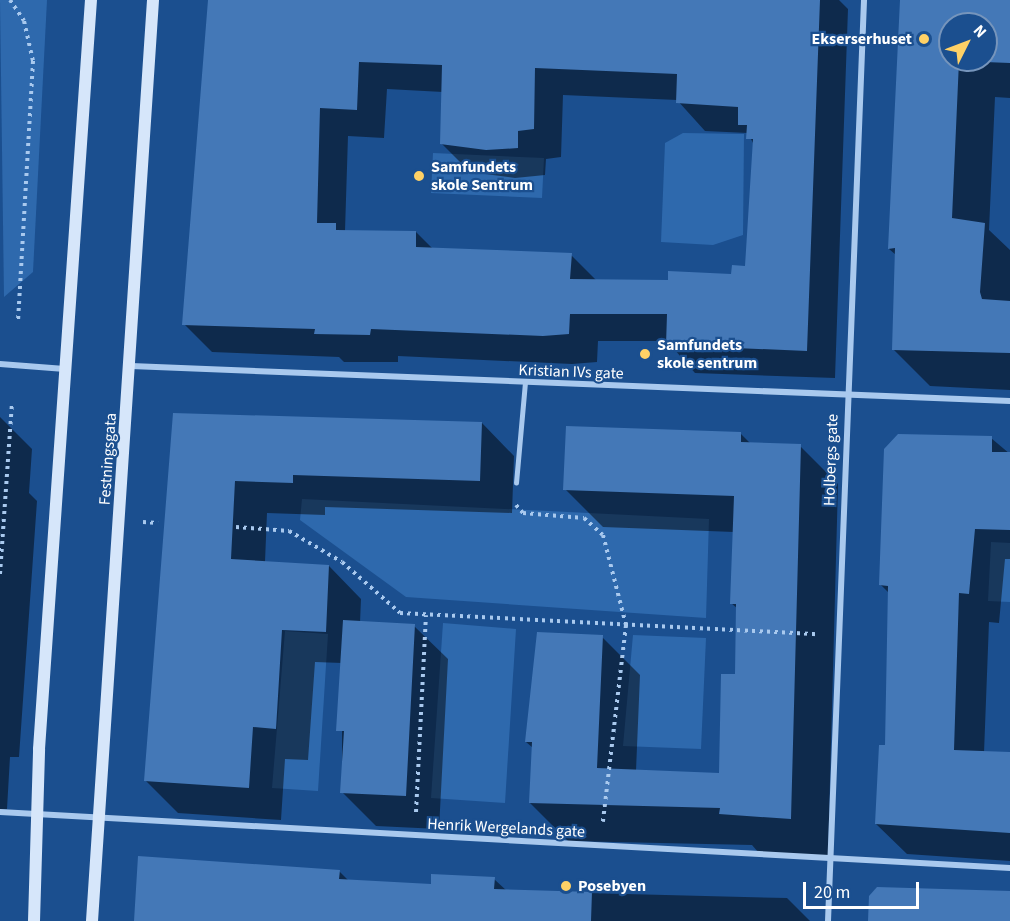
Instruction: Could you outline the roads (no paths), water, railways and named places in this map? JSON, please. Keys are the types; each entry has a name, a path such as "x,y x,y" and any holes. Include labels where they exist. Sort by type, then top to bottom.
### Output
{"main road":[{"path":"34,921 66,369 91,0"},
{"name":"Festningsgata","path":"92,921 131,366 153,0"}],"street":[{"name":"Holbergs gate","path":"828,921 846,397 864,0"},
{"path":"0,364 66,369"},
{"name":"Kristian IVs gate","path":"131,366 846,397 1010,401"},
{"name":"Henrik Wergelands gate","path":"0,812 99,821 1010,868"}],"lane":[{"path":"516,483 525,383"}],"place":[{"name":"Ekserserhuset","path":"924,39"},
{"name":"Samfundets skole Sentrum","path":"419,176"},
{"name":"Samfundets skole sentrum","path":"645,354"},
{"name":"Posebyen","path":"566,886"}]}
